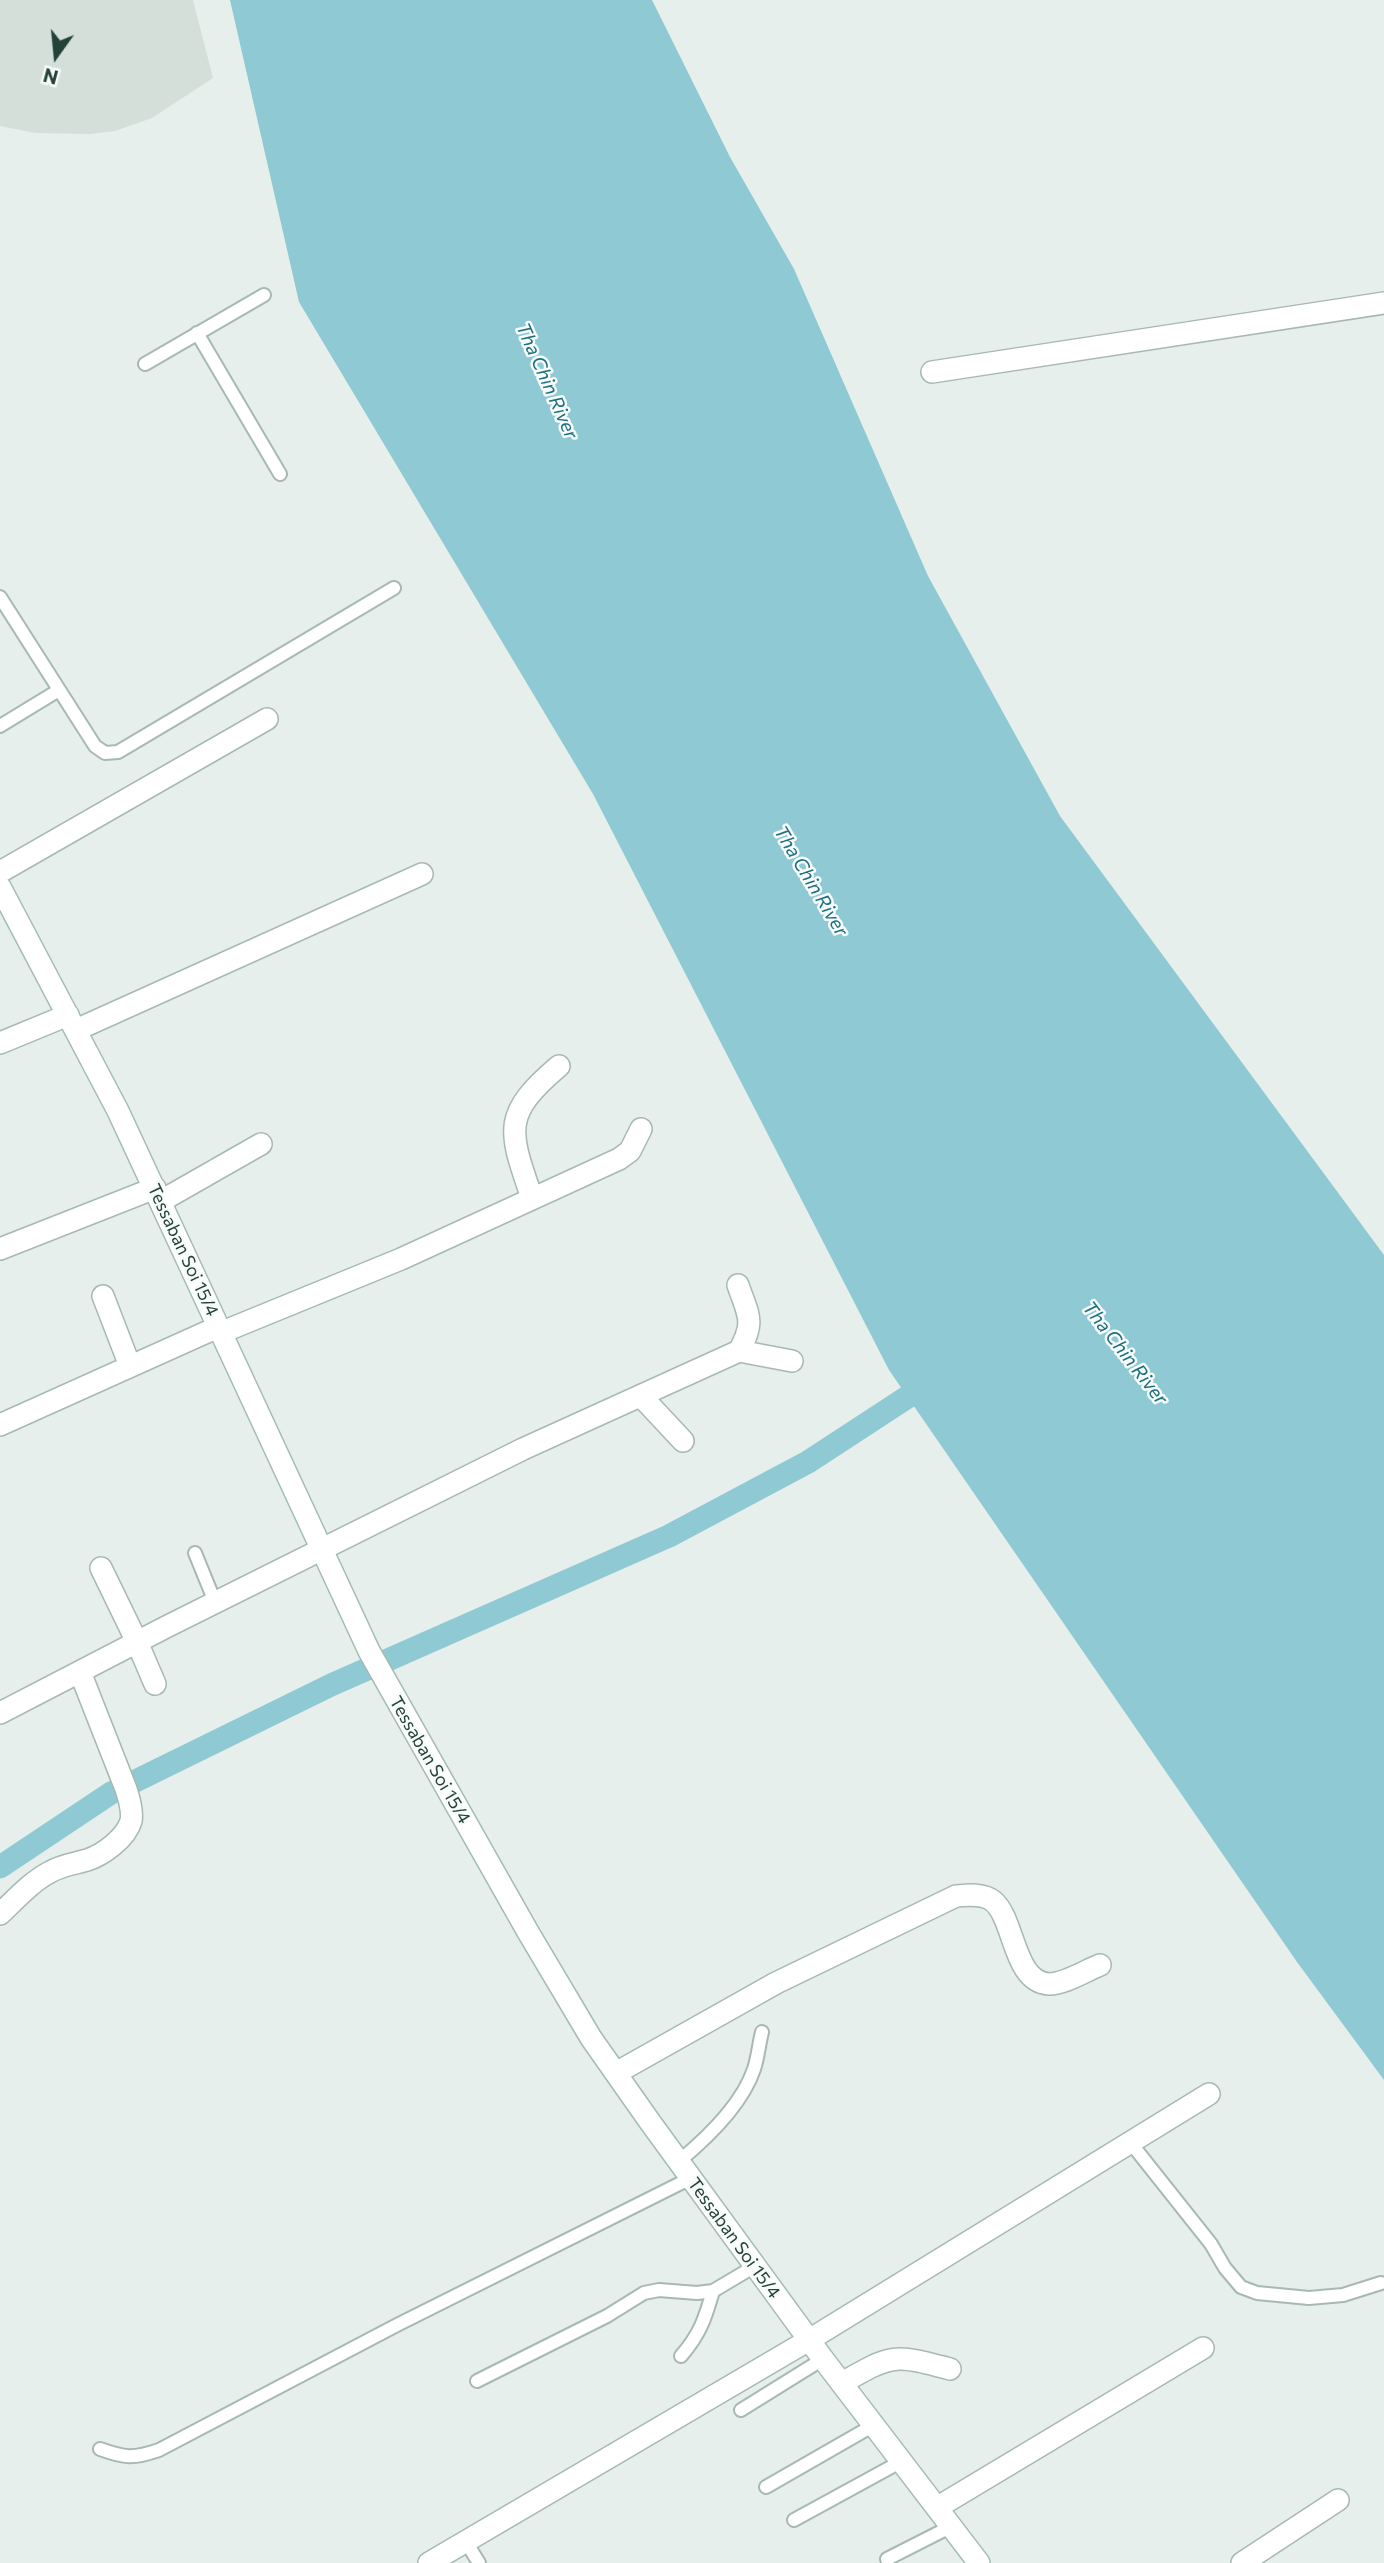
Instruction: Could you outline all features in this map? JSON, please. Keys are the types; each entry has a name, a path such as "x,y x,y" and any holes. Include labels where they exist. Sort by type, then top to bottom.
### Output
{"street":[{"path":"932,372 1384,303"},
{"path":"0,872 267,719"},
{"path":"0,1043 72,1023 422,874"},
{"name":"Tessaban Soi 15/4","path":"0,887 158,1195 369,1651 535,1943 591,2038 685,2170 809,2340 979,2563"},
{"path":"532,1198 515,1148 513,1131 526,1097 559,1066"},
{"path":"0,1425 130,1366 401,1259 619,1159 630,1151 641,1129"},
{"path":"0,1249 158,1195 261,1144"},
{"path":"738,1284 750,1320 749,1333 738,1351"},
{"path":"103,1296 130,1366"},
{"path":"0,1713 215,1602 523,1449 738,1351 756,1352 792,1361"},
{"path":"641,1395 683,1441"},
{"path":"101,1567 155,1684"},
{"path":"0,1914 36,1881 50,1872 65,1864 89,1859 105,1851 122,1835 131,1821 129,1797 80,1672"},
{"path":"616,2073 776,1983 956,1896 974,1895 992,1900 1000,1910 1020,1958 1031,1976 1047,1984 1062,1981 1100,1965"},
{"path":"429,2563 809,2340 1209,2094"},
{"path":"938,2507 1203,2348"},
{"path":"842,2382 890,2358 912,2359 950,2369"},
{"path":"1242,2563 1338,2500"}],"lane":[{"path":"145,364 264,295"},
{"path":"197,333 280,474"},
{"path":"0,597 95,746 105,753 118,752 394,588"},
{"path":"0,726 58,690"},
{"path":"195,1553 215,1602"},
{"path":"100,2449 137,2458 159,2450 685,2170 737,2099 753,2071 762,2032"},
{"path":"1130,2142 1212,2244 1225,2268 1241,2287 1257,2293 1309,2298 1343,2295 1381,2283"},
{"path":"477,2381 607,2316 644,2293 659,2290 697,2293 713,2291 755,2266"},
{"path":"681,2356 704,2324 713,2291"},
{"path":"741,2410 823,2358"},
{"path":"766,2487 874,2425"},
{"path":"794,2521 902,2461"},
{"path":"887,2559 952,2526"},
{"path":"466,2542 479,2563"}],"shaded area":[{"path":"0,0 193,0 213,78 152,118 115,131 90,134 35,133 0,126"}],"water":[{"name":"Tha Chin River","path":"230,0 652,0 730,157 794,269 928,576 1060,816 1384,1255 1384,2080 1297,1962 889,1370 593,794 299,302"}],"waterway":[{"path":"0,1867 111,1793 331,1685 669,1536 808,1462 932,1381"}]}
